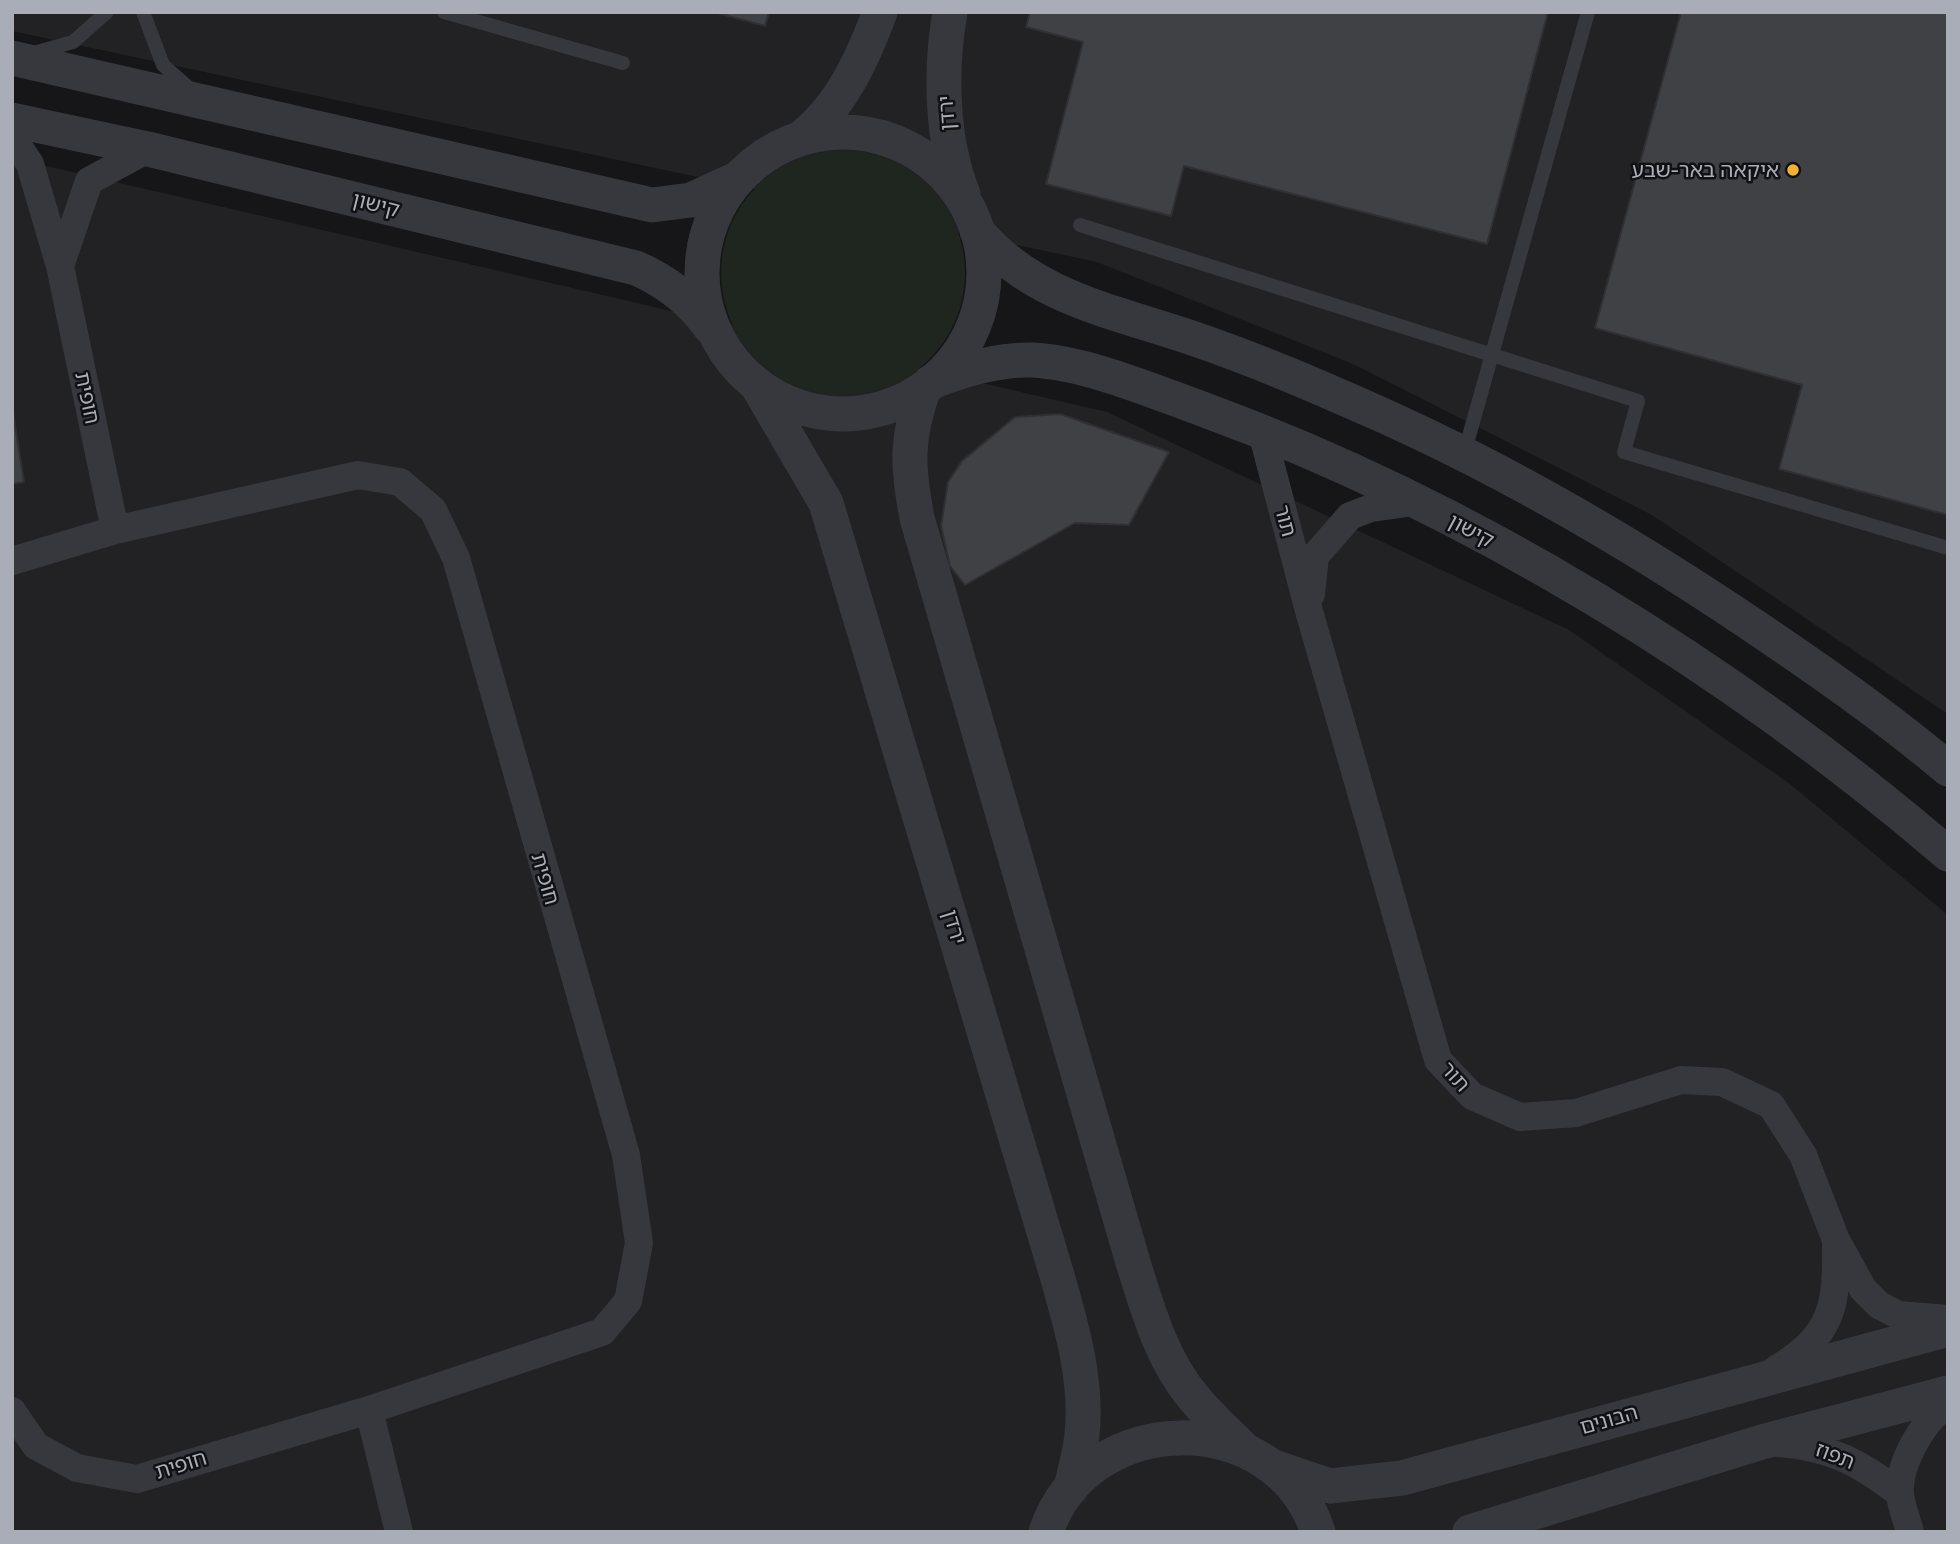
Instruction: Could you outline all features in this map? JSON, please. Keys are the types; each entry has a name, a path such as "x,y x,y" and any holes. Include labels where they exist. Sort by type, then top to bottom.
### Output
{"street":[{"path":"13,59 652,205 691,200 737,179 766,155 800,139 819,124 843,92 880,12"},
{"name":"ירדן","path":"950,12 945,62 948,133 957,180 973,221"},
{"name":"קישון","path":"12,120 148,149 636,268 663,280 699,311 716,335"},
{"path":"800,139 844,132 887,139 927,160 951,183 973,221 1009,262 1071,300 1189,337 1283,372 1463,455 1603,530 1716,600 1830,678 1948,769"},
{"name":"חופית","path":"12,136 30,164 60,266 115,530"},
{"path":"60,266 89,181 148,149"},
{"path":"737,179 715,214 703,254 704,296 716,335 734,362 757,385 796,405 840,413 884,407 927,385 960,352 978,314 984,272 973,221"},
{"name":"קישון","path":"927,385 991,363 1019,360 1051,362 1152,391 1262,432 1415,502 1566,583 1679,653 1792,731 1948,854"},
{"name":"ירדן","path":"757,385 826,503 1056,1272 1074,1344 1083,1408 1082,1435 1066,1495"},
{"path":"927,385 911,427 909,457 918,519 1146,1306 1173,1366 1193,1398 1257,1458 1290,1483 1314,1519 1318,1532"},
{"name":"תור","path":"1262,432 1309,611 1438,1060 1472,1096 1521,1117 1576,1113 1681,1080 1722,1082 1771,1105 1804,1155 1836,1240 1863,1289 1879,1305 1898,1315 1948,1319"},
{"name":"חופית","path":"12,561 115,530 358,475 400,482 433,510 456,558 626,1155 639,1243 628,1301 602,1332 369,1410 137,1479 77,1468 36,1447 12,1411"},
{"name":"תור","path":"1309,611 1315,556 1350,516 1371,508 1415,502"},
{"name":"תור","path":"1761,1378 1805,1352 1825,1322 1837,1285 1836,1240"},
{"name":"הבונים","path":"1066,1495 1115,1452 1147,1440 1176,1436 1211,1439 1330,1486 1402,1478 1948,1329"},
{"path":"1470,1532 1762,1442 1948,1393"},
{"path":"1910,1532 1899,1493 1917,1436 1934,1412 1948,1404"},
{"path":"369,1410 399,1532"},
{"name":"תפוז","path":"1762,1442 1811,1445 1844,1456 1899,1493"},
{"path":"1029,1532 1066,1495"},
{"path":"1046,1532 1066,1495"}],"lane":[{"path":"13,59 73,42 107,12"},
{"path":"143,12 163,65 204,101"},
{"path":"444,12 623,64"},
{"path":"1463,455 1588,12"},
{"path":"1080,225 1638,401 1624,453 1948,548"}],"shaded area":[{"path":"12,12 1948,12 1948,714 1652,515 1353,364 1097,262 12,31"},
{"path":"843,151 890,160 929,187 956,226 965,273 956,320 929,359 890,386 843,395 796,386 757,359 730,320 721,273 730,226 757,187 796,160"},
{"path":"12,158 1107,412 1569,630 1790,784 1948,915 1948,1532 12,1532"}],"building":[{"path":"714,12 769,12 765,26"},
{"path":"1030,12 1548,12 1487,244 1184,166 1171,216 1046,184 1083,42 1026,27"},
{"name":"איקאה באר-שבע","path":"1681,12 1948,12 1948,515 1779,469 1802,385 1595,328"},
{"path":"12,406 24,482 12,484"},
{"path":"1060,414 1169,452 1129,525 1075,523 965,585 950,566 941,526 948,482 962,461 1015,417"}],"place":[{"name":"איקאה באר-שבע","path":"1793,170"}]}
